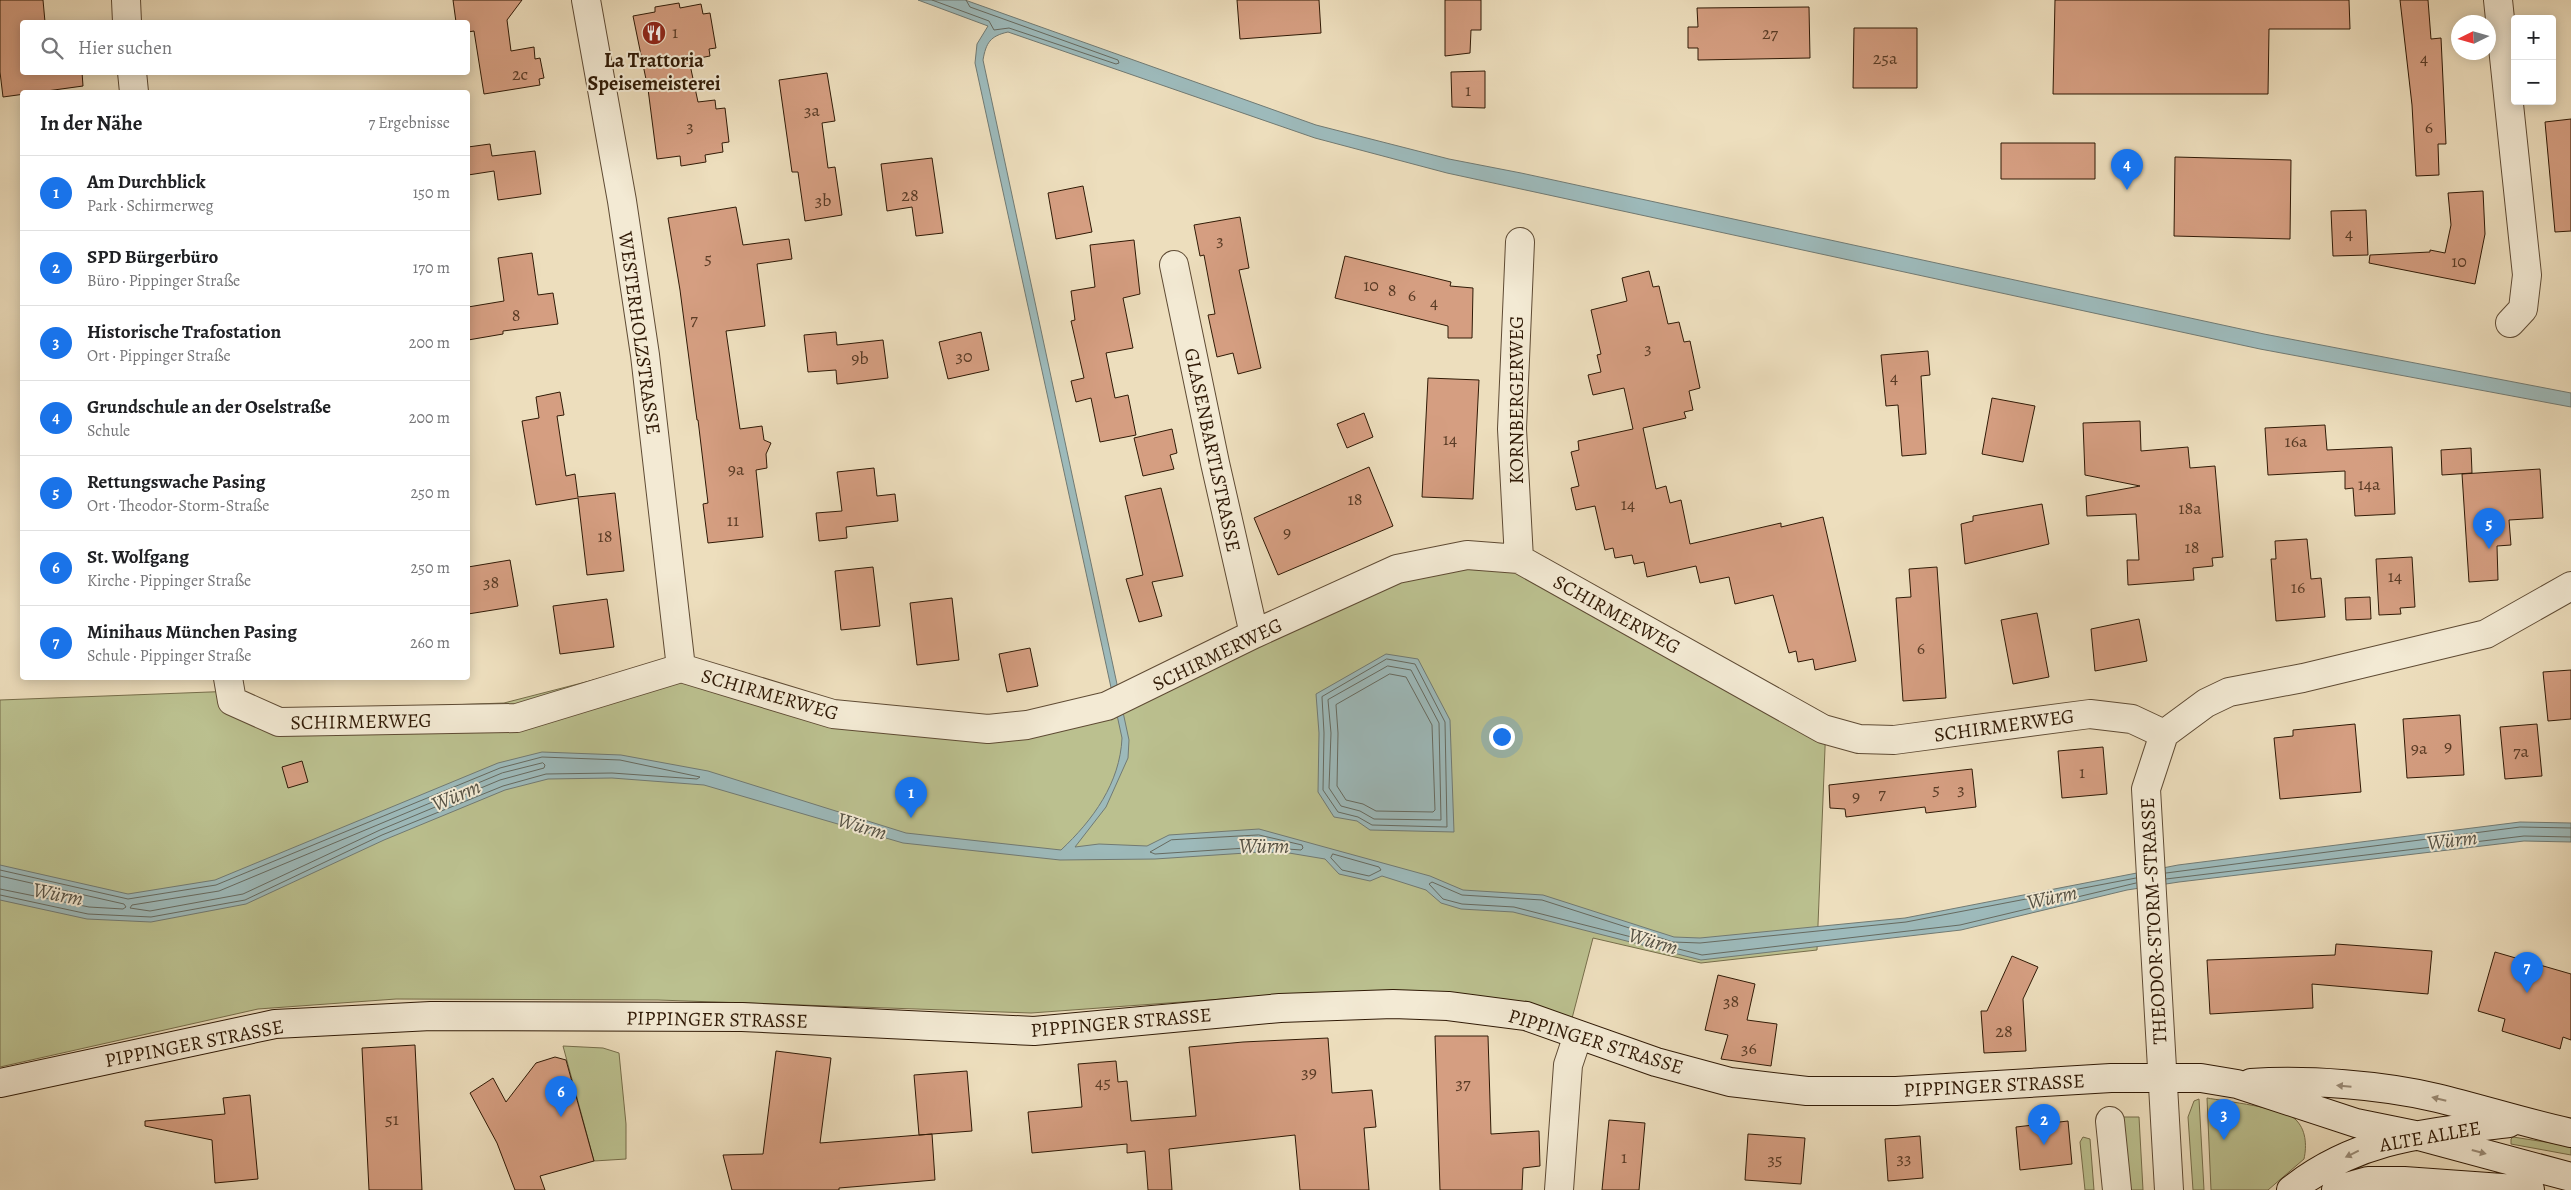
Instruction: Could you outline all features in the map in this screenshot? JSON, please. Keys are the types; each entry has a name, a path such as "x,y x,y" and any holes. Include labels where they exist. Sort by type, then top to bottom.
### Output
{"street":[{"path":"126,0 128,20"},
{"name":"WESTERHOLZSTRASSE","path":"586,0 622,201 644,355 681,668"},
{"path":"2498,0 2527,274 2523,309 2510,323"},
{"path":"132,75 134,90"},
{"name":"KORNBERGERWEG","path":"1519,559 1512,429 1520,242"},
{"name":"GLASENBARTLSTRASSE","path":"1174,265 1214,463 1254,634"},
{"name":"SCHIRMERWEG","path":"230,689 279,722 517,718 681,668 832,714 988,729 1027,725 1107,706 1138,693 1254,634 1397,569 1467,555 1519,559 1823,729 1859,739 1894,740 2090,714 2132,719 2164,734"},
{"path":"2164,734 2206,703 2229,692 2303,678 2486,634 2571,586"},
{"name":"THEODOR-STORM-STRASSE","path":"2164,734 2146,789 2161,1077 2169,1190"},
{"name":"PIPPINGER STRASSE","path":"0,1084 275,1024 431,1016 742,1017 1034,1031 1280,1008 1394,1004 1448,1006 1517,1014 1656,1062 1730,1082 1807,1091 1896,1091 2161,1077 2201,1078 2237,1084 2326,1115 2415,1135 2571,1177"},
{"path":"1559,1190 1568,1065 1578,1035"},
{"name":"PIPPINGER STRASSE","path":"2237,1084 2281,1081 2392,1090 2437,1098 2520,1122 2571,1133"},
{"path":"2110,1121 2117,1190"},
{"name":"ALTE ALLEE","path":"2291,1190 2324,1168 2358,1151 2383,1142 2415,1135 2520,1122"},
{"name":"ALTE ALLEE","path":"2336,1190 2368,1181 2530,1190"}],"green space":[{"path":"1522,557 1826,723 1817,950 1701,963 1593,938 1570,1026 1278,995 1031,1013 658,1000 396,999 258,1009 0,1067 0,700 236,691 280,711 504,703 679,658 835,704 997,722 1094,702 1401,561"},
{"path":"563,1046 603,1048 619,1053 626,1124 626,1159 594,1161"},
{"path":"2207,1098 2267,1108 2289,1115 2299,1123 2303,1132 2305,1143 2304,1159 2268,1190 2211,1190"},
{"path":"2199,1099 2204,1190 2193,1190 2188,1117 2194,1101"},
{"path":"2111,1117 2139,1117 2143,1190 2119,1190"},
{"path":"2083,1137 2090,1139 2094,1190 2085,1190 2080,1142"},
{"path":"2513,1137 2571,1146 2571,1155 2511,1144"}],"water":[{"name":"Würm","path":"918,0 965,0 1316,125 1449,159 2264,334 2571,393 2571,407 2260,349 1447,173 1315,138 1008,32 990,41 983,60 1129,740 1128,758 1106,807 1075,847 1099,844 1147,846 1169,835 1259,829 1430,876 1463,890 1543,895 1674,937 1700,938 1905,918 2178,865 2520,822 2571,823 2571,842 2524,841 2179,882 2127,890 1961,930 1701,960 1513,912 1461,909 1441,903 1426,890 1382,876 1370,881 1339,874 1325,859 1289,853 1261,852 1155,859 1060,860 903,843 704,785 612,778 548,779 505,790 384,840 246,904 151,922 87,919 0,900 0,865 128,894 215,880 498,763 542,752 621,755 708,771 906,833 1061,850 1084,826 1103,800 1116,770 1122,738 975,63 977,44 988,26"},
{"path":"1386,654 1418,659 1450,720 1454,832 1370,830 1357,821 1334,817 1318,792 1319,733 1316,694"}],"building":[{"path":"0,0 43,0 45,20 20,20 20,75 82,75 83,86 54,90 20,90 20,95 3,97 0,72"},
{"path":"453,0 522,0 507,20 511,51 534,47 535,59 540,58 544,78 539,79 540,85 484,94 474,31 470,32 470,20 456,20"},
{"path":"1237,0 1319,0 1321,33 1240,39"},
{"path":"1445,0 1481,0 1481,30 1471,30 1470,53 1445,56"},
{"path":"2055,0 2349,0 2350,29 2269,29 2268,94 2053,94"},
{"path":"2400,0 2428,0 2431,39 2441,38 2446,144 2438,144 2439,175 2416,176 2412,105"},
{"path":"679,3 680,8 701,4 703,14 710,13 716,48 709,49 710,56 689,60 698,102 715,100 716,109 725,108 729,142 722,143 723,152 705,155 706,162 681,166 680,156 657,159 648,89 633,16 655,12 655,7"},
{"path":"1809,7 1810,58 1698,60 1698,48 1688,48 1688,27 1698,27 1697,8"},
{"path":"1854,28 1917,28 1917,88 1853,88"},
{"path":"1485,71 1485,108 1452,107 1451,72"},
{"path":"827,73 835,121 822,123 828,168 835,167 842,215 805,221 798,172 792,172 779,80"},
{"path":"2571,119 2571,231 2555,232 2545,122"},
{"path":"2001,143 2095,143 2095,179 2001,179"},
{"path":"490,144 492,156 535,151 541,194 498,200 494,171 470,175 470,147"},
{"path":"2175,157 2291,160 2290,239 2174,236"},
{"path":"932,158 943,233 916,236 912,207 887,211 881,164"},
{"path":"1083,186 1092,232 1056,239 1048,193"},
{"path":"2483,191 2485,234 2475,284 2369,263 2370,255 2430,252 2430,250 2445,253 2451,225 2448,193"},
{"path":"736,207 743,245 789,239 792,259 757,264 765,326 726,331 740,429 762,426 764,440 771,443 766,454 767,468 756,470 763,537 708,543 703,504 708,503 698,420 668,218"},
{"path":"2366,210 2368,255 2333,256 2331,211"},
{"path":"1240,217 1249,268 1239,270 1261,368 1238,374 1233,353 1217,357 1208,315 1215,314 1204,255 1200,256 1194,225"},
{"path":"1134,240 1140,294 1123,298 1133,348 1106,353 1115,398 1128,395 1136,435 1100,442 1091,398 1076,402 1071,381 1084,378 1071,321 1075,320 1071,291 1095,287 1090,245"},
{"path":"532,253 538,295 553,293 558,324 503,331 503,334 470,340 470,307 504,301 498,258"},
{"path":"1345,256 1451,282 1450,286 1473,288 1472,338 1448,338 1448,326 1335,298"},
{"path":"1649,271 1653,287 1659,286 1668,324 1679,322 1684,342 1690,341 1700,388 1689,391 1693,410 1684,412 1686,418 1643,428 1656,489 1666,486 1670,503 1681,500 1690,544 1781,523 1781,527 1823,517 1856,661 1815,670 1813,659 1798,662 1796,651 1789,653 1773,595 1735,604 1729,577 1700,583 1696,566 1647,577 1644,562 1634,564 1632,555 1615,558 1613,548 1605,550 1595,506 1576,510 1571,488 1579,486 1571,452 1579,450 1578,441 1633,429 1624,388 1593,395 1588,375 1601,372 1597,355 1601,354 1591,310 1627,301 1622,278"},
{"path":"836,332 837,345 883,340 888,378 837,384 836,370 808,372 804,335"},
{"path":"981,332 989,370 948,379 939,342"},
{"path":"1928,351 1930,375 1921,376 1926,454 1902,456 1898,405 1886,406 1881,355"},
{"path":"1428,378 1479,380 1473,499 1422,497"},
{"path":"560,392 564,415 557,416 566,476 575,474 578,497 615,493 624,571 587,575 578,498 536,505 522,421 539,418 536,397"},
{"path":"1992,398 2035,406 2023,462 1982,454"},
{"path":"1364,413 1373,437 1347,448 1337,424"},
{"path":"2140,421 2141,451 2188,447 2190,468 2215,466 2223,557 2212,558 2213,566 2193,568 2194,580 2128,585 2127,560 2139,560 2136,514 2087,516 2086,496 2140,486 2085,475 2083,423"},
{"path":"2325,425 2327,450 2392,447 2395,514 2355,516 2353,488 2345,489 2345,471 2268,475 2265,428"},
{"path":"1172,429 1177,453 1170,455 1174,469 1143,476 1134,438"},
{"path":"2471,448 2472,473 2442,475 2441,450"},
{"path":"1369,467 1393,526 1278,575 1254,518"},
{"path":"874,468 877,496 895,494 898,521 846,527 847,538 819,541 816,513 842,511 837,472"},
{"path":"2540,469 2543,518 2509,520 2511,545 2497,546 2498,580 2469,582 2462,474"},
{"path":"1161,488 1183,576 1152,582 1162,616 1139,622 1126,579 1143,575 1125,496"},
{"path":"2042,504 2049,544 1965,564 1961,524 1973,521 1973,516"},
{"path":"2307,539 2311,579 2321,578 2325,617 2276,621 2271,559 2276,559 2275,541"},
{"path":"2412,557 2415,607 2400,608 2401,614 2379,615 2376,559"},
{"path":"510,560 518,606 470,614 470,567"},
{"path":"873,567 880,626 841,630 835,571"},
{"path":"1937,567 1946,698 1903,701 1896,598 1911,597 1909,569"},
{"path":"2370,597 2371,619 2346,620 2345,598"},
{"path":"952,598 959,660 917,665 910,603"},
{"path":"607,599 614,647 560,654 553,606"},
{"path":"2037,613 2049,677 2013,684 2001,620"},
{"path":"2139,619 2147,661 2095,671 2091,629"},
{"path":"1030,648 1038,686 1007,692 999,654"},
{"path":"2571,670 2571,719 2548,721 2543,672"},
{"path":"2460,715 2464,775 2407,778 2403,719"},
{"path":"2355,724 2361,792 2280,799 2274,738 2293,736 2293,730"},
{"path":"2537,724 2542,776 2505,779 2500,727"},
{"path":"2103,747 2107,794 2062,798 2058,751"},
{"path":"302,761 308,782 288,788 282,767"},
{"path":"1972,769 1976,807 1926,813 1925,807 1846,817 1845,809 1830,808 1829,785"},
{"path":"2336,944 2432,951 2428,994 2312,984 2313,1008 2210,1014 2207,960 2335,955"},
{"path":"2495,952 2571,974 2571,1040 2563,1037 2560,1049 2502,1031 2505,1019 2478,1011"},
{"path":"2012,956 2038,967 2023,999 2026,1051 1984,1053 1981,1011 1987,1011"},
{"path":"1718,975 1755,984 1747,1020 1777,1024 1771,1066 1721,1059 1728,1035 1705,1030"},
{"path":"1435,1036 1488,1036 1491,1134 1539,1131 1540,1166 1523,1168 1522,1190 1440,1190"},
{"path":"1328,1038 1332,1093 1372,1090 1376,1127 1364,1128 1369,1190 1300,1190 1295,1135 1169,1149 1172,1190 1148,1190 1145,1151 1127,1153 1127,1144 1032,1153 1028,1112 1082,1107 1078,1064 1116,1061 1118,1082 1127,1081 1131,1121 1196,1116 1189,1047 1243,1042"},
{"path":"415,1045 422,1190 369,1190 362,1048"},
{"path":"776,1051 831,1058 820,1143 932,1134 935,1180 839,1188 839,1190 732,1190 723,1155 763,1154"},
{"path":"555,1057 566,1060 594,1161 540,1176 545,1190 515,1190 497,1143 470,1093 493,1078 506,1102 536,1063"},
{"path":"967,1071 972,1131 919,1135 914,1075"},
{"path":"250,1095 258,1179 215,1183 212,1140 145,1126 145,1121 225,1114 223,1098"},
{"path":"1609,1120 1645,1123 1639,1190 1602,1190"},
{"path":"2068,1121 2072,1164 2020,1170 2016,1127"},
{"path":"1748,1134 1805,1138 1801,1184 1745,1180"},
{"path":"1920,1136 1923,1178 1888,1181 1885,1139"}],"place":[{"name":"La Trattoria Speisemeisterei","path":"654,33"},
{"name":"Grundschule an der Oselstraße","path":"2127,190"},
{"name":"Rettungswache Pasing","path":"2489,549"},
{"name":"Am Durchblick","path":"911,818"},
{"name":"Minihaus München Pasing","path":"2527,993"},
{"name":"St. Wolfgang","path":"561,1117"},
{"name":"Historische Trafostation","path":"2224,1140"},
{"name":"SPD Bürgerbüro","path":"2044,1145"}]}
